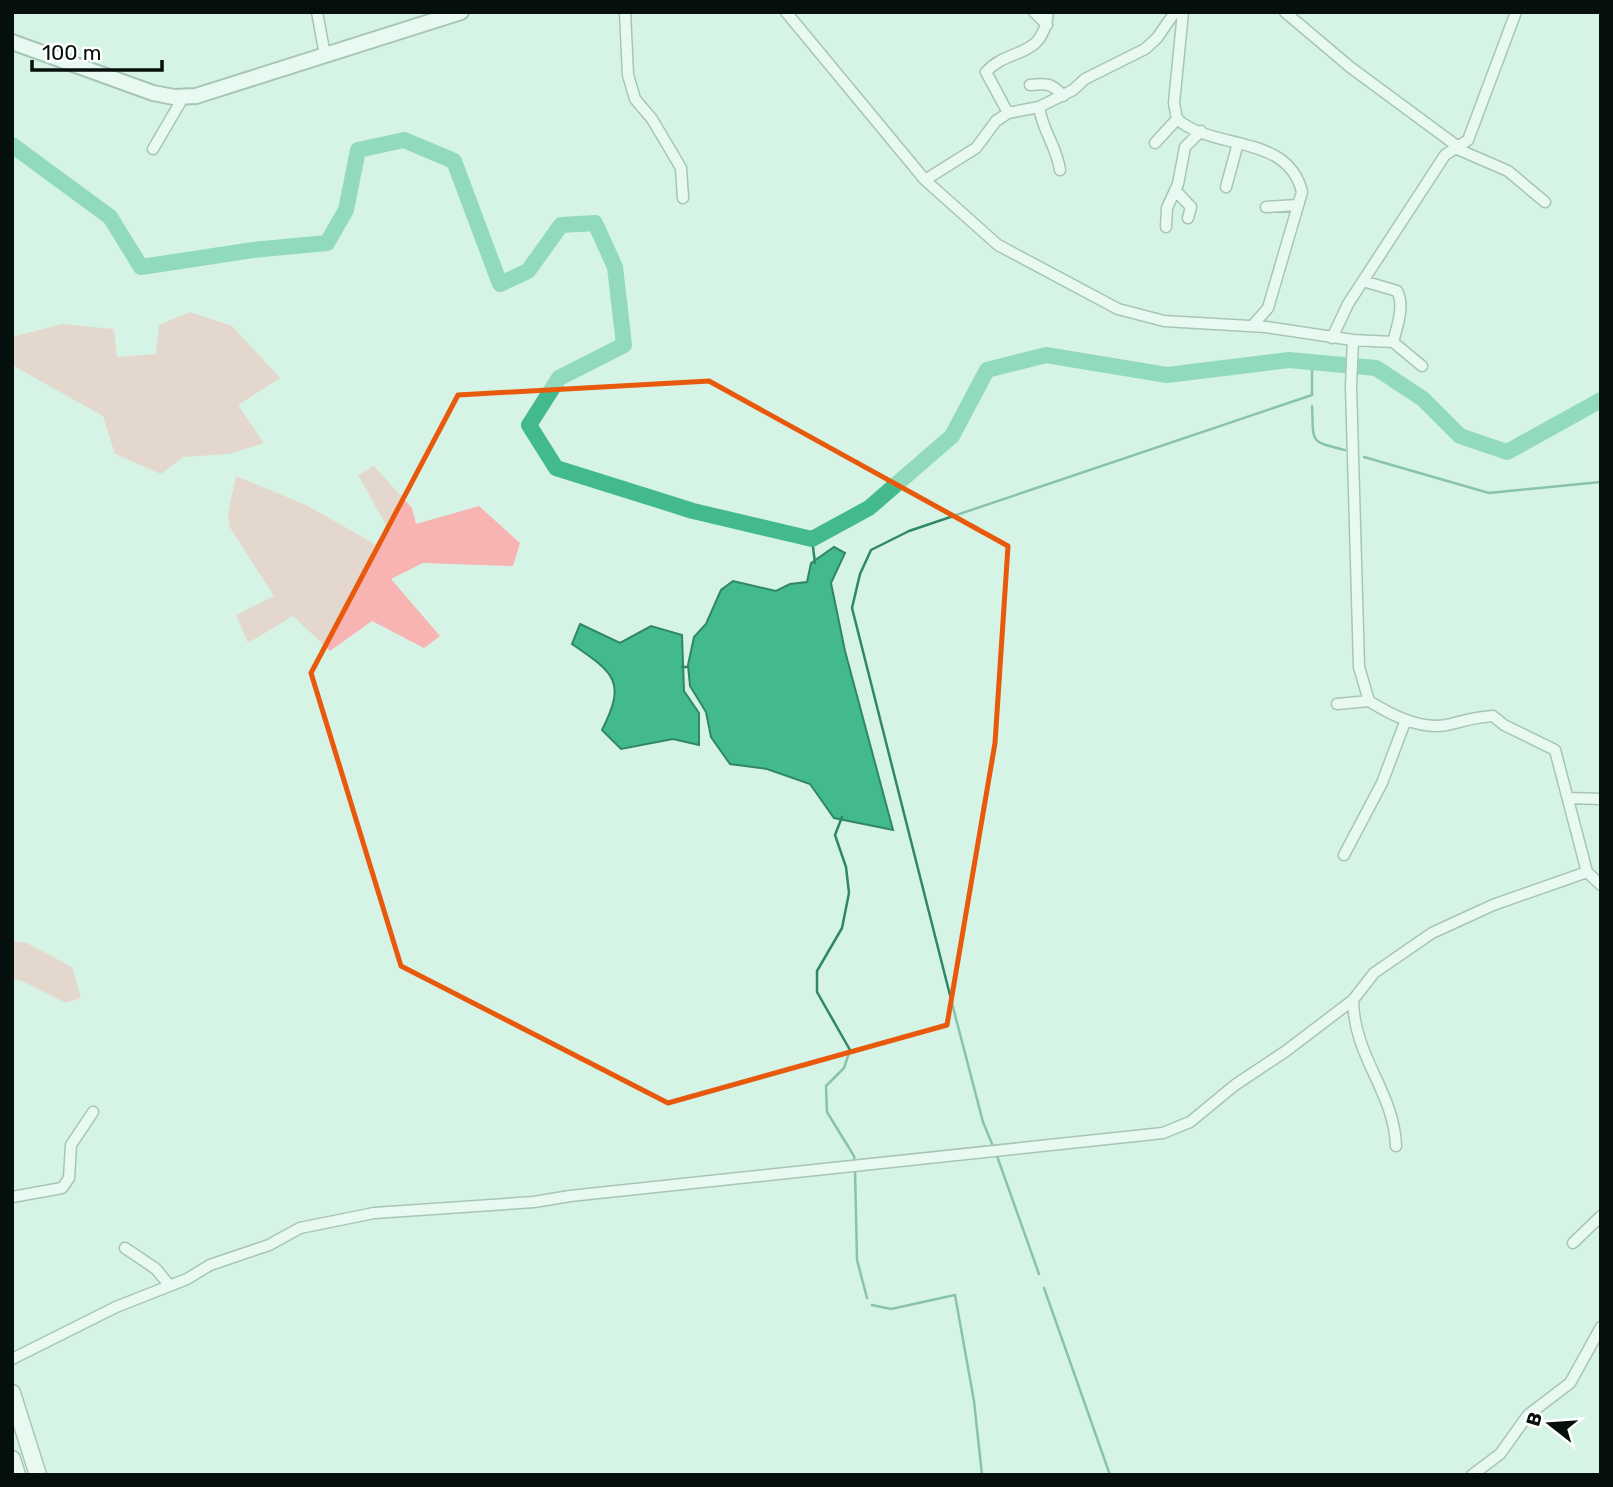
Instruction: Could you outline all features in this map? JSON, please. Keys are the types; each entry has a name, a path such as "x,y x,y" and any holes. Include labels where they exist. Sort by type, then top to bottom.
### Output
{"main road":[{"path":"12,1394 38,1475"},
{"path":"12,1459 17,1475"}],"street":[{"path":"317,12 325,55"},
{"path":"12,42 153,93 184,96 228,88 461,12"},
{"path":"625,12 628,75 635,99 652,119 681,168 683,198"},
{"path":"786,12 925,180 998,245 1118,309 1164,321 1253,325 1353,341 1393,342 1422,366"},
{"path":"1034,12 1046,25"},
{"path":"1008,113 986,72 992,65 1019,55 1041,38 1048,12"},
{"path":"925,180 976,148 996,121 1008,113 1039,107 1063,96 1085,79 1145,49 1157,38 1175,12"},
{"path":"1177,119 1174,103 1183,12"},
{"path":"1285,12 1350,67 1456,147 1508,171 1545,202"},
{"path":"1332,338 1363,281 1445,155 1468,140 1516,12"},
{"path":"1030,85 1047,83 1063,96"},
{"path":"153,149 184,96"},
{"path":"1039,107 1046,136 1057,149 1060,170"},
{"path":"1177,119 1201,131 1273,153 1291,170 1302,192 1268,308 1253,325"},
{"path":"1155,143 1177,119"},
{"path":"1166,227 1167,208 1175,190 1185,147 1201,131"},
{"path":"1226,187 1238,142"},
{"path":"1175,190 1191,207 1188,218"},
{"path":"1266,207 1297,205"},
{"path":"1363,281 1397,291 1401,298 1393,342"},
{"path":"1353,341 1351,386 1359,667 1368,701"},
{"path":"1337,704 1368,701 1405,722 1450,725 1464,718 1493,716 1504,726 1556,750 1587,872 1601,885"},
{"path":"1344,855 1382,783 1405,722"},
{"path":"1568,798 1601,799"},
{"path":"12,1359 116,1307 170,1286 210,1265 269,1245 300,1228 374,1213 534,1202 1163,1133 1190,1122 1353,1000 1374,973 1432,933 1493,905 1587,872"},
{"path":"1353,1000 1357,1037 1391,1112 1396,1146"},
{"path":"12,1197 62,1188 69,1178 71,1144 93,1112"},
{"path":"1573,1243 1601,1216"},
{"path":"125,1248 156,1269 170,1286"},
{"path":"1472,1475 1500,1454 1528,1415 1570,1383 1601,1327"}],"highlighted area":[{"path":"709,381 1008,546 995,743 947,1025 668,1103 401,966 311,673 458,395"}],"shaded area":[{"path":"190,312 232,326 280,378 238,405 264,443 229,454 183,457 161,474 115,454 103,416 12,365 12,337 62,324 114,329 117,357 156,354 159,325"},
{"path":"374,466 412,508 416,524 479,506 520,543 513,566 423,563 391,579 440,636 424,648 372,621 330,651 293,616 248,643 236,615 274,596 229,526 228,513 236,476 306,505 380,547 387,527 358,475"},
{"path":"834,547 845,553 831,583 845,651 893,830 834,818 810,784 767,769 730,764 711,737 706,712 690,686 688,665 694,637 706,624 721,590 733,581 776,591 790,584 807,582 811,563"},
{"path":"580,624 620,643 651,626 682,635 684,691 699,713 699,745 673,739 621,749 602,730 610,713 615,689 607,671 572,644"},
{"path":"12,941 27,943 72,967 81,998 66,1003 20,980 12,980"}],"waterway":[{"path":"12,145 110,217 141,267 253,250 327,243 346,210 358,150 404,140 454,161 500,284 528,271 561,225 595,223 615,267 624,345 559,378 529,425 556,468 693,511 812,539 869,508 952,436 987,370 1046,355 1167,375 1289,360 1376,368 1423,399 1460,436 1507,452 1601,400"},
{"path":"1312,362 1312,394"},
{"path":"992,1144 983,1122 954,1011 852,608 860,574 871,550 909,531 1312,395"},
{"path":"1312,406 1315,438 1325,445 1345,450"},
{"path":"1364,457 1489,493 1601,482"},
{"path":"812,539 815,563"},
{"path":"682,667 688,667"},
{"path":"842,817 835,835 846,867 849,893 842,928 817,971 817,992 850,1050 844,1068 826,1086 827,1112 854,1156 855,1163"},
{"path":"997,1156 1039,1274"},
{"path":"855,1170 857,1260 867,1298"},
{"path":"1044,1288 1110,1475"},
{"path":"872,1305 891,1309 955,1295 974,1401 982,1475"}]}
